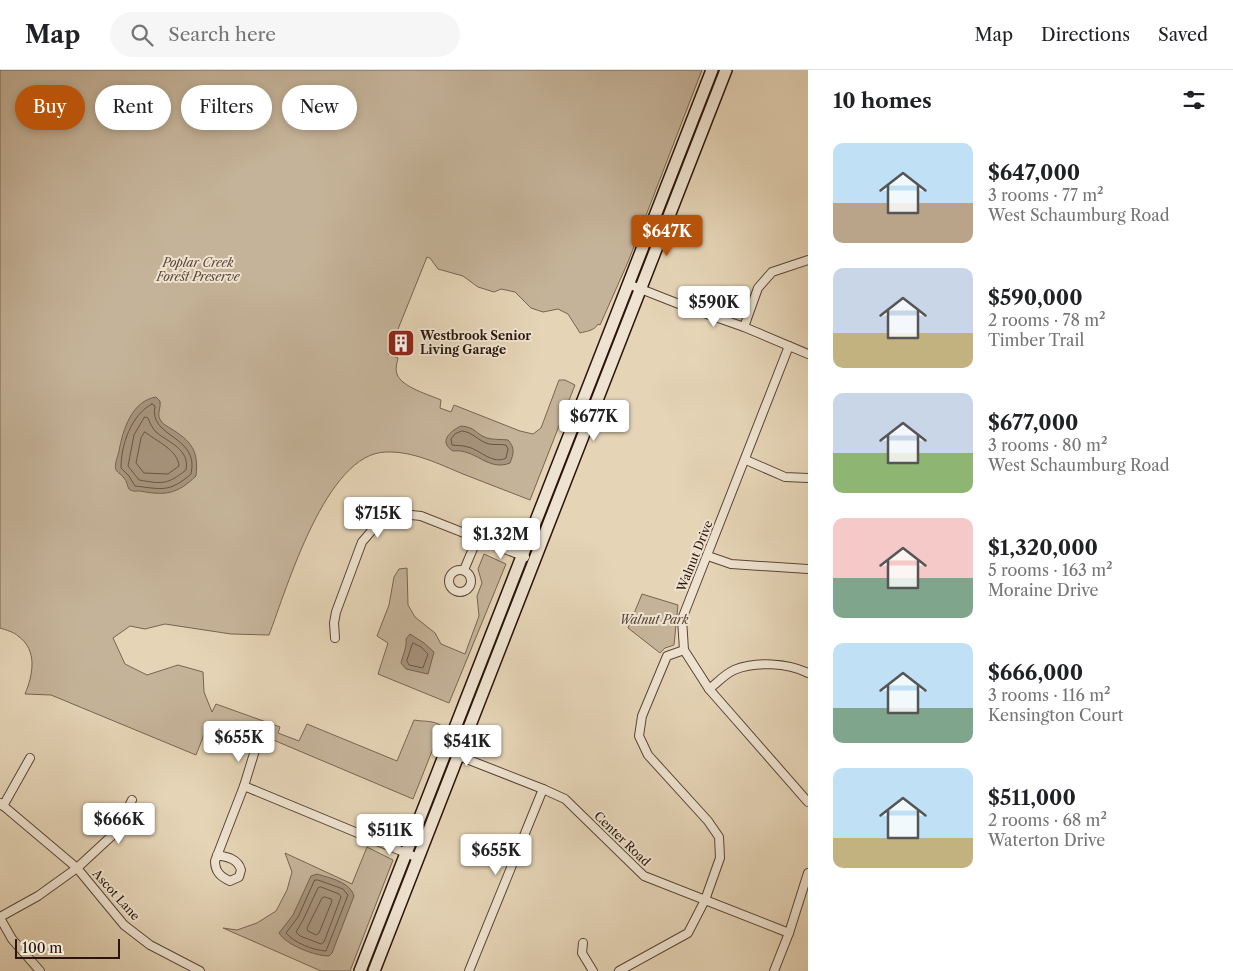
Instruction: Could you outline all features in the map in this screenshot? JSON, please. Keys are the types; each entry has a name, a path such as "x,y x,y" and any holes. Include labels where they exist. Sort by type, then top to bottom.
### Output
{"main road":[{"path":"360,971 712,70"},
{"path":"374,971 726,70"}],"street":[{"path":"744,327 758,288 772,272 808,260"},
{"path":"628,284 744,327 808,354"},
{"name":"Walnut Drive","path":"789,346 746,460 682,619 684,650 709,689 808,802"},
{"path":"746,460 785,477 808,478"},
{"path":"382,507 387,518"},
{"path":"335,638 334,623 336,612 362,542 381,520 402,514 413,514 534,561"},
{"path":"464,570 477,538"},
{"path":"708,556 731,564 808,569"},
{"path":"619,971 688,933 705,900 720,858 719,837 708,821 648,756 639,736 642,716 667,656 684,650"},
{"path":"709,689 733,670 754,664 796,667 808,673"},
{"path":"217,855 244,786 256,747"},
{"name":"Center Road","path":"446,751 543,788 565,799 644,876 790,933"},
{"path":"2,805 30,758"},
{"path":"244,786 418,858"},
{"path":"469,971 543,788"},
{"path":"40,971 12,938 0,917 38,896 77,868 116,832 132,800"},
{"name":"Ascot Lane","path":"2,805 77,868 124,925 150,945 200,971"},
{"path":"774,971 790,933 808,873"},
{"path":"583,943 582,953 593,971"}],"green space":[{"name":"Poplar Creek Forest Preserve","path":"0,70 702,70 628,262 600,325 598,324 592,329 580,333 568,314 558,309 543,312 531,308 515,292 501,289 494,292 478,287 463,276 438,269 430,258 427,257 388,354 398,358 396,370 400,379 410,387 441,400 440,408 451,412 454,405 520,431 533,434 541,428 559,380 565,380 575,385 530,500 416,456 386,452 364,458 345,474 327,498 298,557 269,635 231,634 165,624 145,629 130,626 113,638 125,664 147,675 178,665 203,672 204,692 212,712 216,704 280,727 278,733 299,741 307,724 397,761 414,720 439,724 442,726 413,799 271,739 255,729 230,724 222,727 209,722 196,755 51,695 25,694 32,671 29,648 16,635 0,628"},
{"path":"484,554 506,564 449,703 378,674 388,643 377,636 389,605 394,577 399,569 407,568 408,605 415,617 435,633 441,644 465,654 479,616 477,596 482,583 478,569"},
{"name":"Walnut Park","path":"642,594 678,605 674,645 665,648 660,653 628,628"},
{"path":"367,847 393,860 350,971 321,971 223,928 237,930 257,923 276,911 287,890 292,872 285,853 352,884"}],"water":[{"path":"156,397 160,401 159,417 161,421 183,437 192,447 196,459 196,476 183,487 171,492 133,491 129,489 125,479 116,470 116,460 130,417 141,404"},
{"path":"461,426 473,429 487,438 508,440 513,451 510,463 495,464 468,453 453,451 449,448 446,444 447,437"},
{"path":"410,634 434,652 428,674 406,669 401,663 406,639"},
{"path":"317,874 344,884 352,891 354,896 332,953 329,956 316,954 294,946 279,933 293,915 311,876"}],"place":[{"name":"Westbrook Senior Living Garage","path":"401,343"}]}
